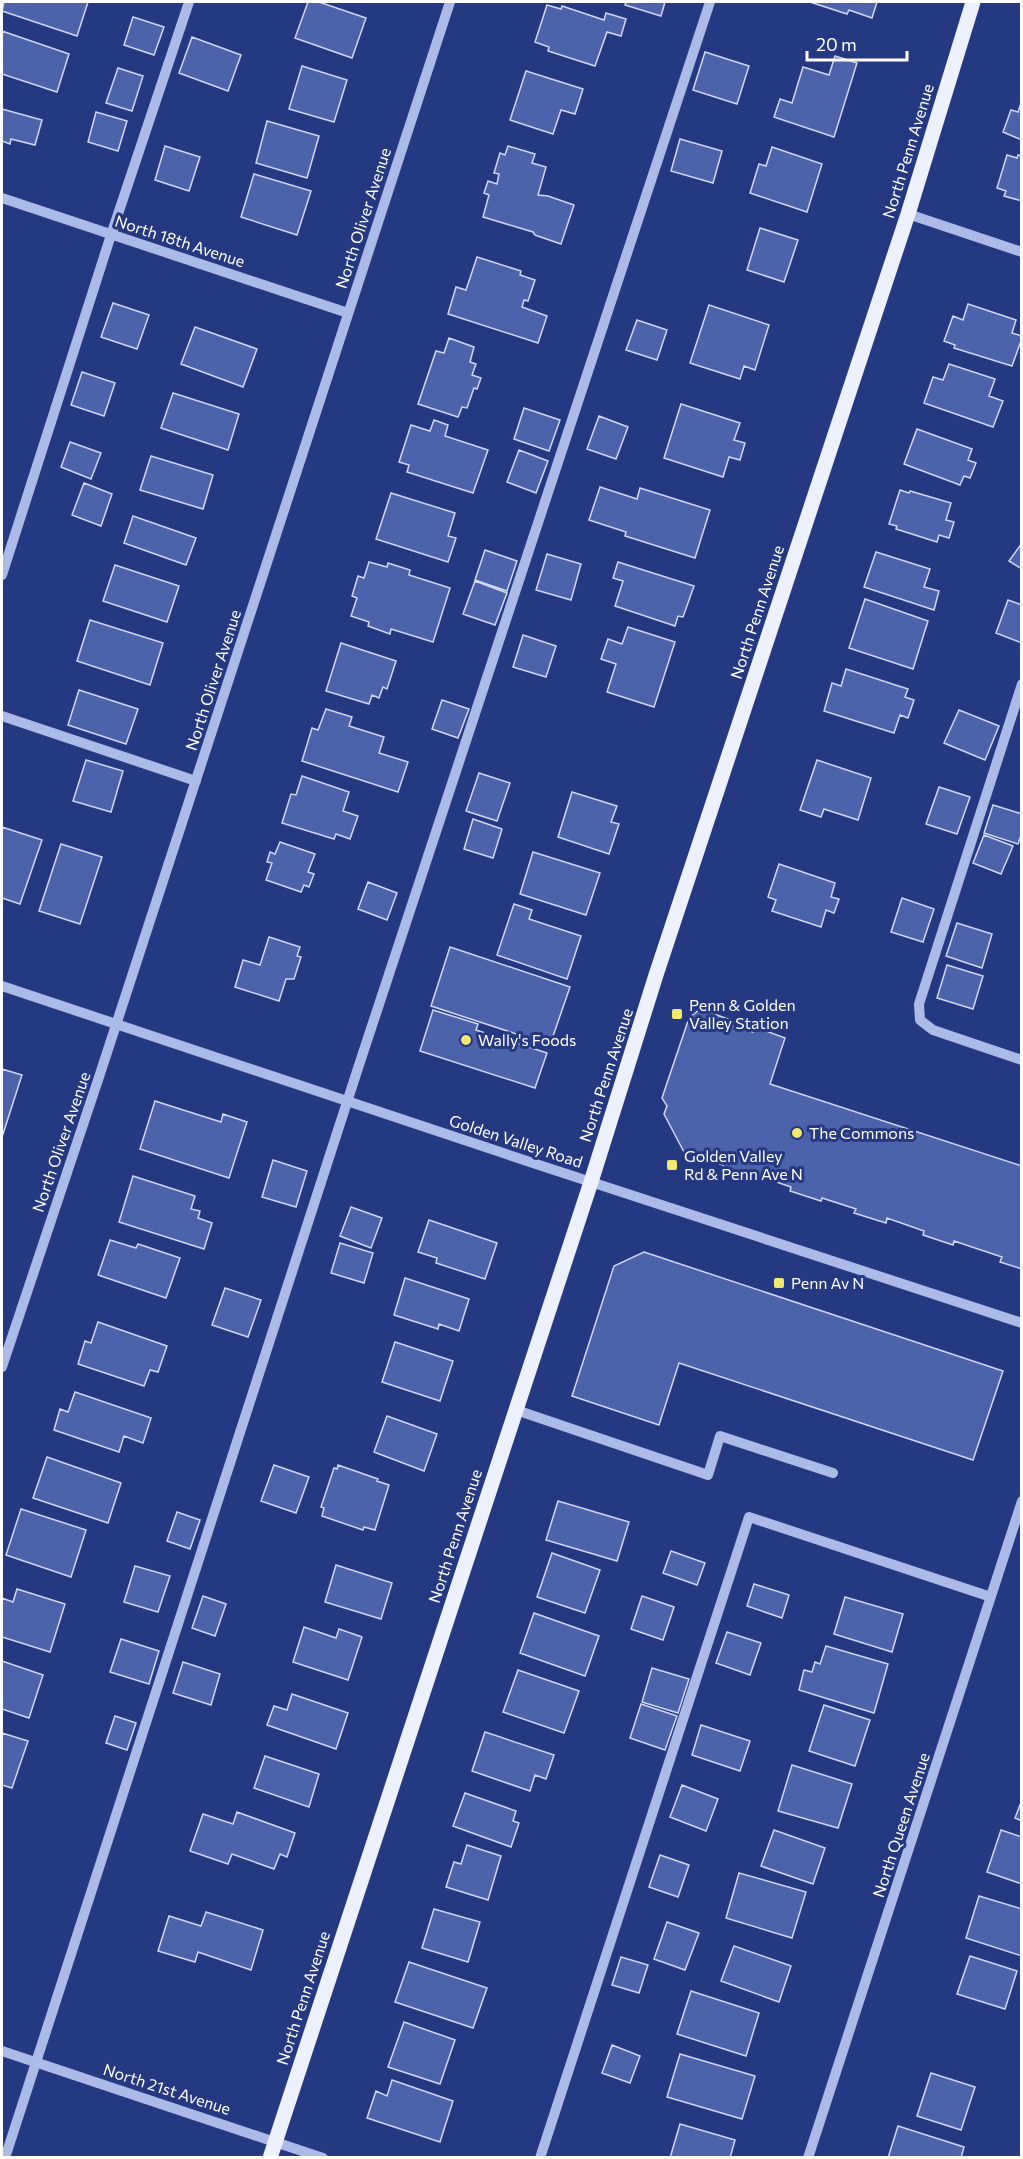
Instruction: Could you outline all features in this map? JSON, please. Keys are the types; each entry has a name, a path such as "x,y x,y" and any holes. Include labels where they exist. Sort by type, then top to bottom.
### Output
{"main road":[{"name":"North Penn Avenue","path":"270,2157 591,1182 656,975 908,214 973,2"}],"street":[{"path":"2,575 111,235 189,2"},
{"name":"North Oliver Avenue","path":"2,1367 450,2"},
{"path":"5,2157 347,1101 710,2"},
{"name":"North 18th Avenue","path":"2,198 348,313"},
{"path":"908,214 1022,252"},
{"path":"1022,684 919,1004 920,1020 933,1030 1022,1060"},
{"path":"2,716 196,781"},
{"name":"Golden Valley Road","path":"2,986 1022,1323"},
{"path":"516,1410 708,1475 720,1436 833,1473"},
{"name":"North Queen Avenue","path":"808,2157 1022,1501"},
{"path":"540,2157 749,1517 991,1597"},
{"name":"North 21st Avenue","path":"2,2051 323,2157"}],"building":[{"path":"4,2 88,2 77,36 2,11"},
{"path":"308,2 319,2 366,18 352,58 295,38"},
{"path":"626,2 665,2 661,16 625,5"},
{"path":"810,2 877,2 872,18 849,10 847,14"},
{"path":"547,5 561,9 562,6 604,20 606,13 626,19 621,36 607,32 595,66 548,51 549,47 535,42"},
{"path":"133,17 164,27 154,55 124,45"},
{"path":"2,31 69,54 57,92 2,74"},
{"path":"192,37 241,55 228,91 179,73"},
{"path":"705,52 749,66 737,104 693,90"},
{"path":"835,56 857,63 834,137 774,117 780,99 792,103 803,67 829,75"},
{"path":"302,66 347,80 334,122 289,109"},
{"path":"118,68 143,76 132,111 106,103"},
{"path":"526,71 583,89 575,114 561,110 553,134 510,120"},
{"path":"1022,100 1022,140 1003,132 1011,110 1018,112"},
{"path":"2,109 42,120 35,145 11,139 10,144 2,141"},
{"path":"96,112 127,121 118,151 88,142"},
{"path":"267,121 319,136 307,178 256,163"},
{"path":"680,139 722,151 713,183 671,171"},
{"path":"165,146 200,157 189,191 155,180"},
{"path":"508,146 535,154 532,163 546,167 538,195 574,205 561,244 535,235 533,232 483,217 489,195 484,193 488,181 497,184 499,174 494,173 500,153 505,155"},
{"path":"772,147 822,164 807,212 750,193 759,164 766,166"},
{"path":"1007,155 1017,158 1018,155 1022,156 1022,201 1004,196 1006,191 997,188"},
{"path":"254,174 311,191 297,235 241,217"},
{"path":"760,228 798,240 784,282 747,270"},
{"path":"477,257 521,271 520,275 535,280 528,301 524,300 522,307 547,316 538,343 448,314 456,287 466,290"},
{"path":"113,303 149,315 137,349 101,337"},
{"path":"968,304 1016,320 1012,333 1022,338 1012,366 954,348 955,345 944,341 953,316 963,320"},
{"path":"709,305 769,325 755,370 744,366 740,379 690,363"},
{"path":"637,320 667,330 657,360 626,350"},
{"path":"195,327 257,349 243,387 181,364"},
{"path":"449,338 474,347 470,362 476,364 472,375 481,378 477,389 474,388 467,408 462,407 458,417 418,404 436,351 444,353"},
{"path":"949,364 995,379 989,396 1003,401 993,427 924,403 933,377 943,380"},
{"path":"82,372 115,383 104,416 71,405"},
{"path":"173,393 239,414 228,450 161,428"},
{"path":"681,404 740,423 734,440 745,443 740,460 729,457 723,477 664,458"},
{"path":"524,408 560,420 549,451 514,439"},
{"path":"599,416 628,427 616,459 587,449"},
{"path":"434,420 448,425 445,436 488,450 473,493 407,472 409,465 399,462 411,425 430,431"},
{"path":"917,429 972,449 968,460 976,463 970,478 964,476 960,485 904,464"},
{"path":"70,442 101,453 91,479 61,467"},
{"path":"519,450 548,461 536,493 507,482"},
{"path":"151,456 213,475 203,509 140,490"},
{"path":"84,483 112,494 101,526 72,515"},
{"path":"600,487 637,499 640,488 710,510 695,558 625,536 626,532 589,520"},
{"path":"900,490 951,503 946,520 954,522 949,538 939,535 937,542 896,529 897,526 889,524"},
{"path":"391,493 455,513 448,536 456,538 448,562 376,539"},
{"path":"133,516 196,538 186,565 124,543"},
{"path":"1022,543 1022,569 1009,561"},
{"path":"485,550 517,561 507,591 475,580"},
{"path":"876,552 930,569 924,587 939,591 934,610 864,587"},
{"path":"547,554 581,564 571,600 536,590"},
{"path":"369,562 387,567 388,563 410,570 409,575 450,588 433,642 391,629 390,634 368,626 369,622 351,616 357,598 352,596 358,576 364,578"},
{"path":"618,562 694,586 683,617 678,616 675,626 615,606 623,581 613,578"},
{"path":"115,565 179,586 167,622 103,601"},
{"path":"475,581 507,593 495,625 463,614"},
{"path":"865,599 928,621 913,669 849,648"},
{"path":"1008,600 1022,605 1022,643 996,633"},
{"path":"90,620 163,643 150,685 77,661"},
{"path":"628,627 675,642 654,707 607,692 616,664 601,659 608,639 622,644"},
{"path":"523,635 556,646 546,677 513,667"},
{"path":"341,643 396,661 387,689 383,687 379,698 372,695 369,704 326,691"},
{"path":"846,669 908,689 905,697 914,700 908,718 900,715 894,733 824,711 832,683 841,686"},
{"path":"79,690 138,709 126,744 68,725"},
{"path":"442,700 469,709 458,738 432,729"},
{"path":"326,709 352,717 349,726 384,737 379,753 408,762 398,792 302,761 312,728 318,730"},
{"path":"959,710 999,726 985,760 944,743"},
{"path":"86,760 123,771 111,812 73,801"},
{"path":"817,760 871,778 858,820 824,809 821,817 800,810"},
{"path":"479,773 510,783 497,821 466,811"},
{"path":"302,776 349,792 343,811 358,816 350,839 336,834 334,839 282,823 291,794 296,795"},
{"path":"939,787 970,797 957,834 926,824"},
{"path":"572,792 617,806 611,822 619,824 609,854 558,837"},
{"path":"993,805 1022,814 1022,832 1018,844 984,833"},
{"path":"473,819 502,829 493,858 464,849"},
{"path":"2,827 42,840 20,904 2,898"},
{"path":"984,835 1013,846 1001,874 973,863"},
{"path":"280,842 315,854 308,872 314,874 309,887 304,885 301,892 266,880 272,863 267,862 270,852 275,854"},
{"path":"61,844 102,857 80,924 39,911"},
{"path":"533,852 600,873 586,915 520,894"},
{"path":"779,864 835,883 831,897 839,899 834,913 826,910 821,927 772,911 776,900 768,897"},
{"path":"368,882 397,893 387,920 358,909"},
{"path":"902,898 934,909 923,942 891,932"},
{"path":"514,904 532,910 529,919 581,936 567,979 497,955"},
{"path":"957,923 992,934 982,968 946,956"},
{"path":"269,937 300,947 297,956 301,957 294,979 286,979 279,1001 235,987 243,960 260,965"},
{"path":"450,947 570,987 550,1045 431,1006"},
{"path":"947,965 983,976 973,1009 937,998"},
{"name":"The Commons","path":"700,1009 731,1020 730,1025 753,1032 755,1027 785,1038 770,1084 1022,1166 1022,1269 1000,1262 1002,1257 954,1241 953,1245 923,1235 924,1231 887,1218 886,1223 854,1213 856,1209 790,1191 791,1187 756,1175 754,1180 722,1170 723,1165 684,1152 664,1114 667,1106 662,1098 689,1018"},
{"name":"Wally's Foods","path":"433,1010 478,1024 476,1030 547,1053 535,1088 420,1051"},
{"path":"2,1069 22,1075 2,1137"},
{"path":"155,1101 221,1122 223,1114 247,1122 229,1178 140,1149"},
{"path":"273,1160 307,1171 296,1207 262,1197"},
{"path":"133,1176 195,1196 191,1209 200,1211 198,1218 212,1223 204,1249 119,1222"},
{"path":"351,1207 382,1218 371,1248 340,1236"},
{"path":"429,1220 497,1243 485,1279 436,1263 437,1258 418,1252"},
{"path":"110,1240 136,1248 138,1244 180,1258 166,1298 98,1275"},
{"path":"340,1243 373,1253 364,1283 331,1273"},
{"path":"644,1252 1003,1371 973,1460 679,1363 659,1425 572,1396 614,1266"},
{"path":"405,1278 469,1299 459,1331 439,1324 438,1329 394,1315"},
{"path":"225,1288 261,1300 248,1337 212,1325"},
{"path":"98,1322 167,1346 158,1372 150,1370 144,1386 78,1364 85,1341 91,1343"},
{"path":"395,1342 453,1361 440,1401 382,1382"},
{"path":"75,1392 151,1418 143,1443 124,1436 119,1452 54,1430 60,1409 68,1412"},
{"path":"387,1416 437,1434 424,1471 374,1452"},
{"path":"47,1457 121,1483 108,1523 33,1498"},
{"path":"274,1465 309,1477 296,1513 261,1501"},
{"path":"338,1465 389,1485 375,1530 364,1527 363,1530 322,1516 324,1508 321,1507 334,1468 337,1469"},
{"path":"558,1501 629,1522 617,1561 546,1540"},
{"path":"21,1509 86,1530 71,1577 6,1555"},
{"path":"177,1512 200,1520 190,1549 167,1541"},
{"path":"671,1551 705,1563 697,1585 663,1573"},
{"path":"552,1553 600,1570 585,1613 537,1597"},
{"path":"336,1565 392,1583 381,1619 325,1602"},
{"path":"135,1566 170,1576 158,1612 124,1602"},
{"path":"754,1584 789,1595 782,1618 747,1606"},
{"path":"17,1589 65,1604 50,1652 2,1637 2,1598 13,1602"},
{"path":"203,1596 226,1604 215,1636 192,1628"},
{"path":"642,1596 674,1607 663,1640 631,1629"},
{"path":"845,1597 903,1614 892,1652 834,1634"},
{"path":"534,1613 599,1636 585,1676 520,1653"},
{"path":"304,1627 336,1638 339,1629 362,1637 348,1680 293,1662"},
{"path":"727,1632 761,1643 750,1675 716,1663"},
{"path":"121,1639 159,1651 149,1684 110,1672"},
{"path":"826,1646 888,1664 874,1713 799,1690 804,1670 812,1672 815,1662 820,1664"},
{"path":"2,1661 43,1675 29,1718 2,1709"},
{"path":"183,1662 220,1674 211,1705 173,1693"},
{"path":"652,1668 689,1679 678,1713 642,1702"},
{"path":"518,1670 579,1691 564,1733 503,1712"},
{"path":"292,1694 348,1713 336,1749 267,1725 274,1706 287,1710"},
{"path":"641,1704 677,1716 665,1750 630,1738"},
{"path":"824,1705 870,1720 855,1766 809,1751"},
{"path":"115,1716 136,1723 127,1750 106,1743"},
{"path":"701,1725 750,1741 740,1771 692,1755"},
{"path":"485,1732 554,1755 546,1779 535,1775 530,1791 472,1771"},
{"path":"2,1733 28,1741 12,1788 2,1785"},
{"path":"265,1756 319,1774 309,1807 254,1788"},
{"path":"792,1765 852,1784 838,1828 778,1811"},
{"path":"682,1785 718,1799 706,1831 670,1817"},
{"path":"465,1793 516,1811 513,1821 519,1823 511,1847 453,1826"},
{"path":"1022,1800 1022,1821 1015,1818"},
{"path":"237,1812 295,1833 287,1857 280,1854 274,1869 232,1854 228,1864 190,1851 203,1814 233,1824"},
{"path":"774,1830 825,1848 813,1884 761,1866"},
{"path":"1001,1830 1022,1837 1022,1884 987,1872"},
{"path":"467,1845 501,1856 488,1900 446,1887 454,1862 461,1864"},
{"path":"660,1855 689,1865 678,1897 649,1887"},
{"path":"739,1873 806,1892 792,1938 726,1918"},
{"path":"979,1896 1022,1909 1022,1956 966,1938"},
{"path":"434,1909 480,1922 468,1962 422,1948"},
{"path":"206,1912 263,1930 251,1970 198,1952 195,1962 158,1951 169,1916 201,1926"},
{"path":"667,1922 699,1933 685,1970 654,1959"},
{"path":"734,1946 791,1966 779,2002 721,1981"},
{"path":"970,1956 1017,1971 1005,2009 957,1994"},
{"path":"621,1957 648,1965 639,1993 612,1985"},
{"path":"409,1962 487,1988 473,2028 395,2002"},
{"path":"691,1991 759,2013 746,2056 677,2034"},
{"path":"404,2022 455,2040 440,2084 388,2067"},
{"path":"612,2045 640,2056 630,2083 602,2073"},
{"path":"680,2054 755,2076 742,2119 667,2097"},
{"path":"931,2073 975,2087 961,2130 917,2116"},
{"path":"392,2080 453,2101 440,2142 367,2118 376,2091 387,2096"},
{"path":"680,2124 735,2140 730,2158 670,2158"},
{"path":"898,2126 964,2147 961,2158 888,2158"}],"place":[{"name":"Penn & Golden Valley Station","path":"677,1014"},
{"name":"Wally's Foods","path":"466,1040"},
{"name":"The Commons","path":"797,1133"},
{"name":"Golden Valley Rd & Penn Ave N","path":"672,1165"},
{"name":"Penn Av N","path":"779,1283"}]}
